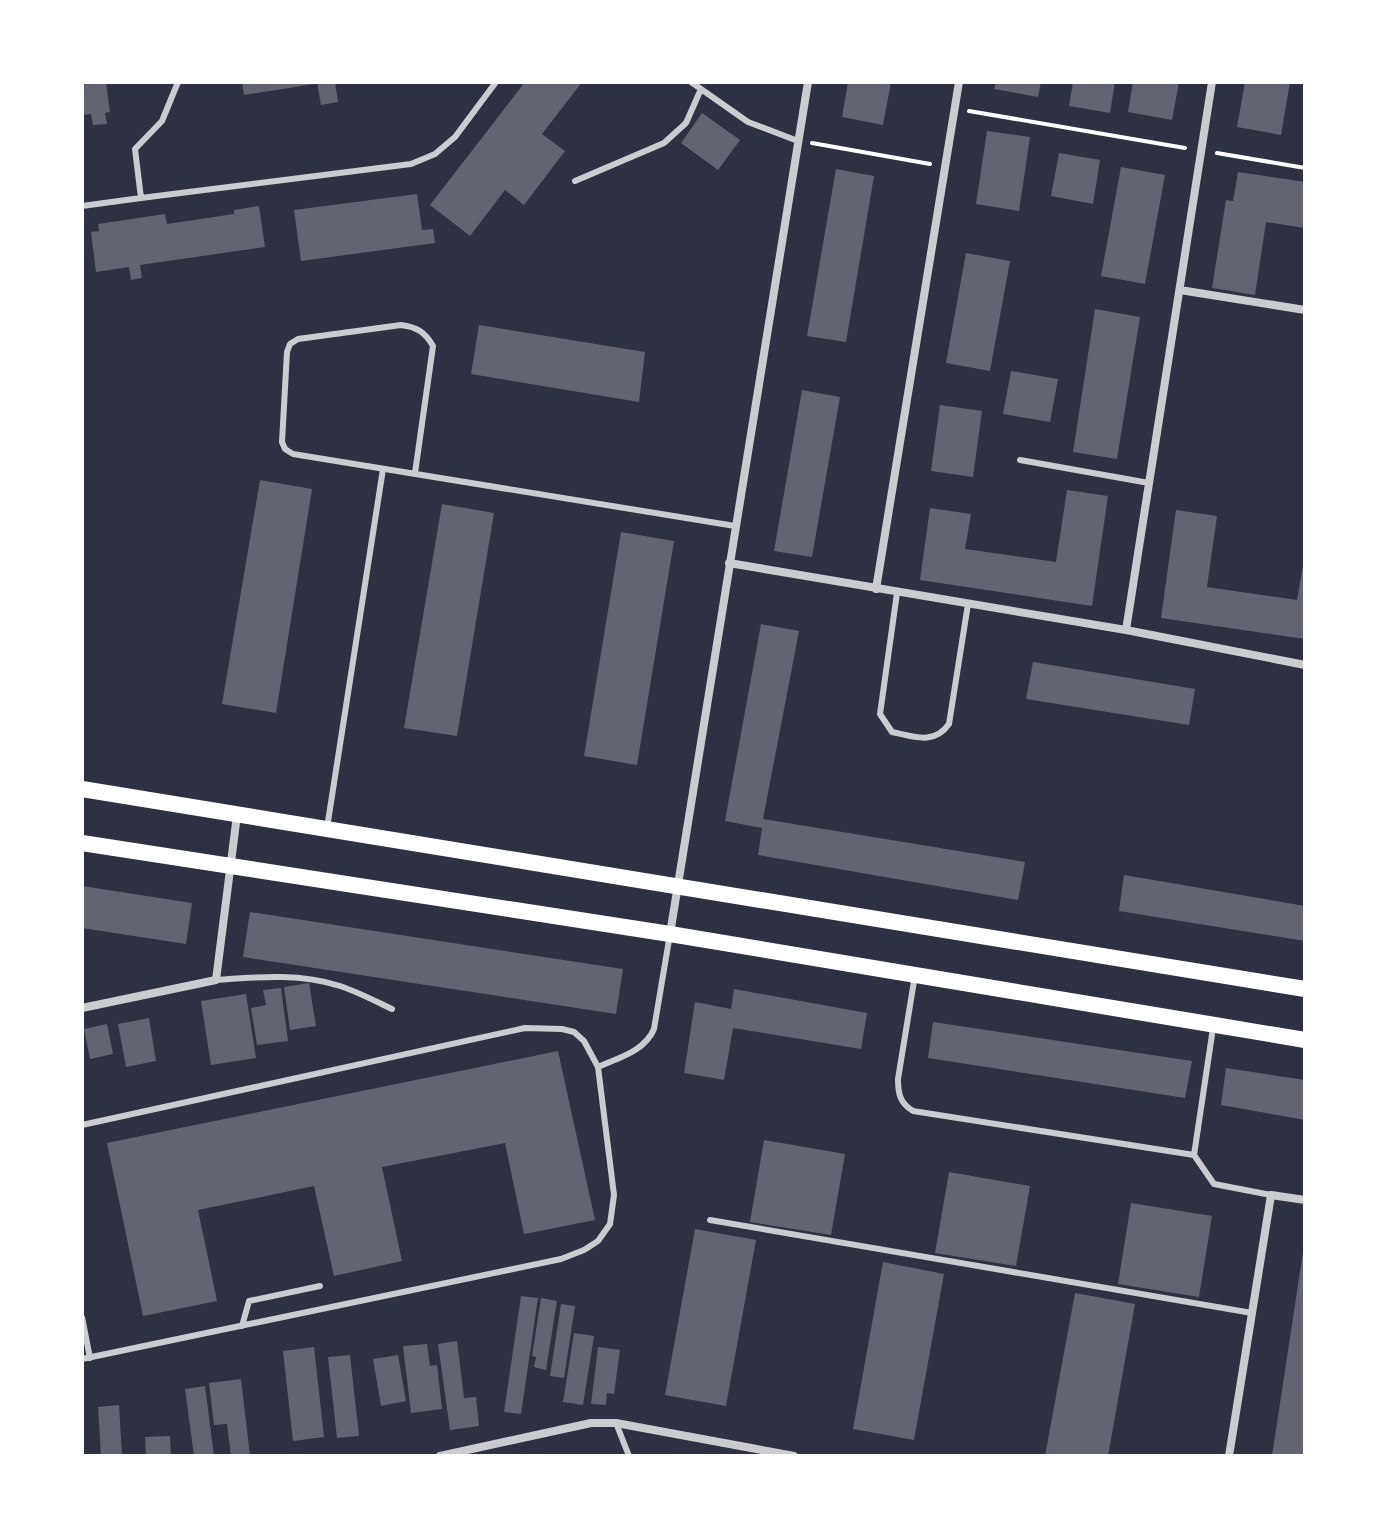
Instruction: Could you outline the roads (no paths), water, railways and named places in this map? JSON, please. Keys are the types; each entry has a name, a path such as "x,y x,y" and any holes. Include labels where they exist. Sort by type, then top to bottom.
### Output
{"main road":[{"path":"82,789 1305,989"},
{"path":"82,843 670,934 1305,1040"}],"street":[{"path":"670,934 808,82"},
{"path":"876,589 959,82"},
{"path":"1126,630 1212,82"},
{"path":"1180,290 1305,310"},
{"path":"729,563 1126,630 1305,665"},
{"path":"82,1008 216,980 237,814"},
{"path":"1229,1456 1271,1195 1305,1200"},
{"path":"440,1456 591,1423 616,1423 794,1456"}],"lane":[{"path":"141,198 135,149 162,121 178,82"},
{"path":"82,206 411,164 435,154 455,137 496,82"},
{"path":"691,82 748,122 798,141"},
{"path":"575,181 664,143 686,123 701,89"},
{"path":"415,473 433,346 427,335 414,327 401,325 298,339 290,344 282,442 285,449 293,454 735,526"},
{"path":"1020,460 1149,483"},
{"path":"327,828 383,469"},
{"path":"897,593 880,714 892,732 907,735 934,738 941,735 949,724 968,604"},
{"path":"598,1067 650,1039 670,934"},
{"path":"915,975 898,1091 903,1104 913,1111 1194,1155"},
{"path":"216,980 277,976 310,979 340,986 392,1009"},
{"path":"1213,1025 1194,1155 1214,1184 1271,1195"},
{"path":"82,1125 525,1028 562,1029 574,1032 584,1041 598,1067 614,1195 610,1224 598,1241 561,1259 86,1358 82,1317"},
{"path":"710,1220 1252,1313"},
{"path":"242,1326 249,1301 320,1286"},
{"path":"616,1423 629,1456"}]}
